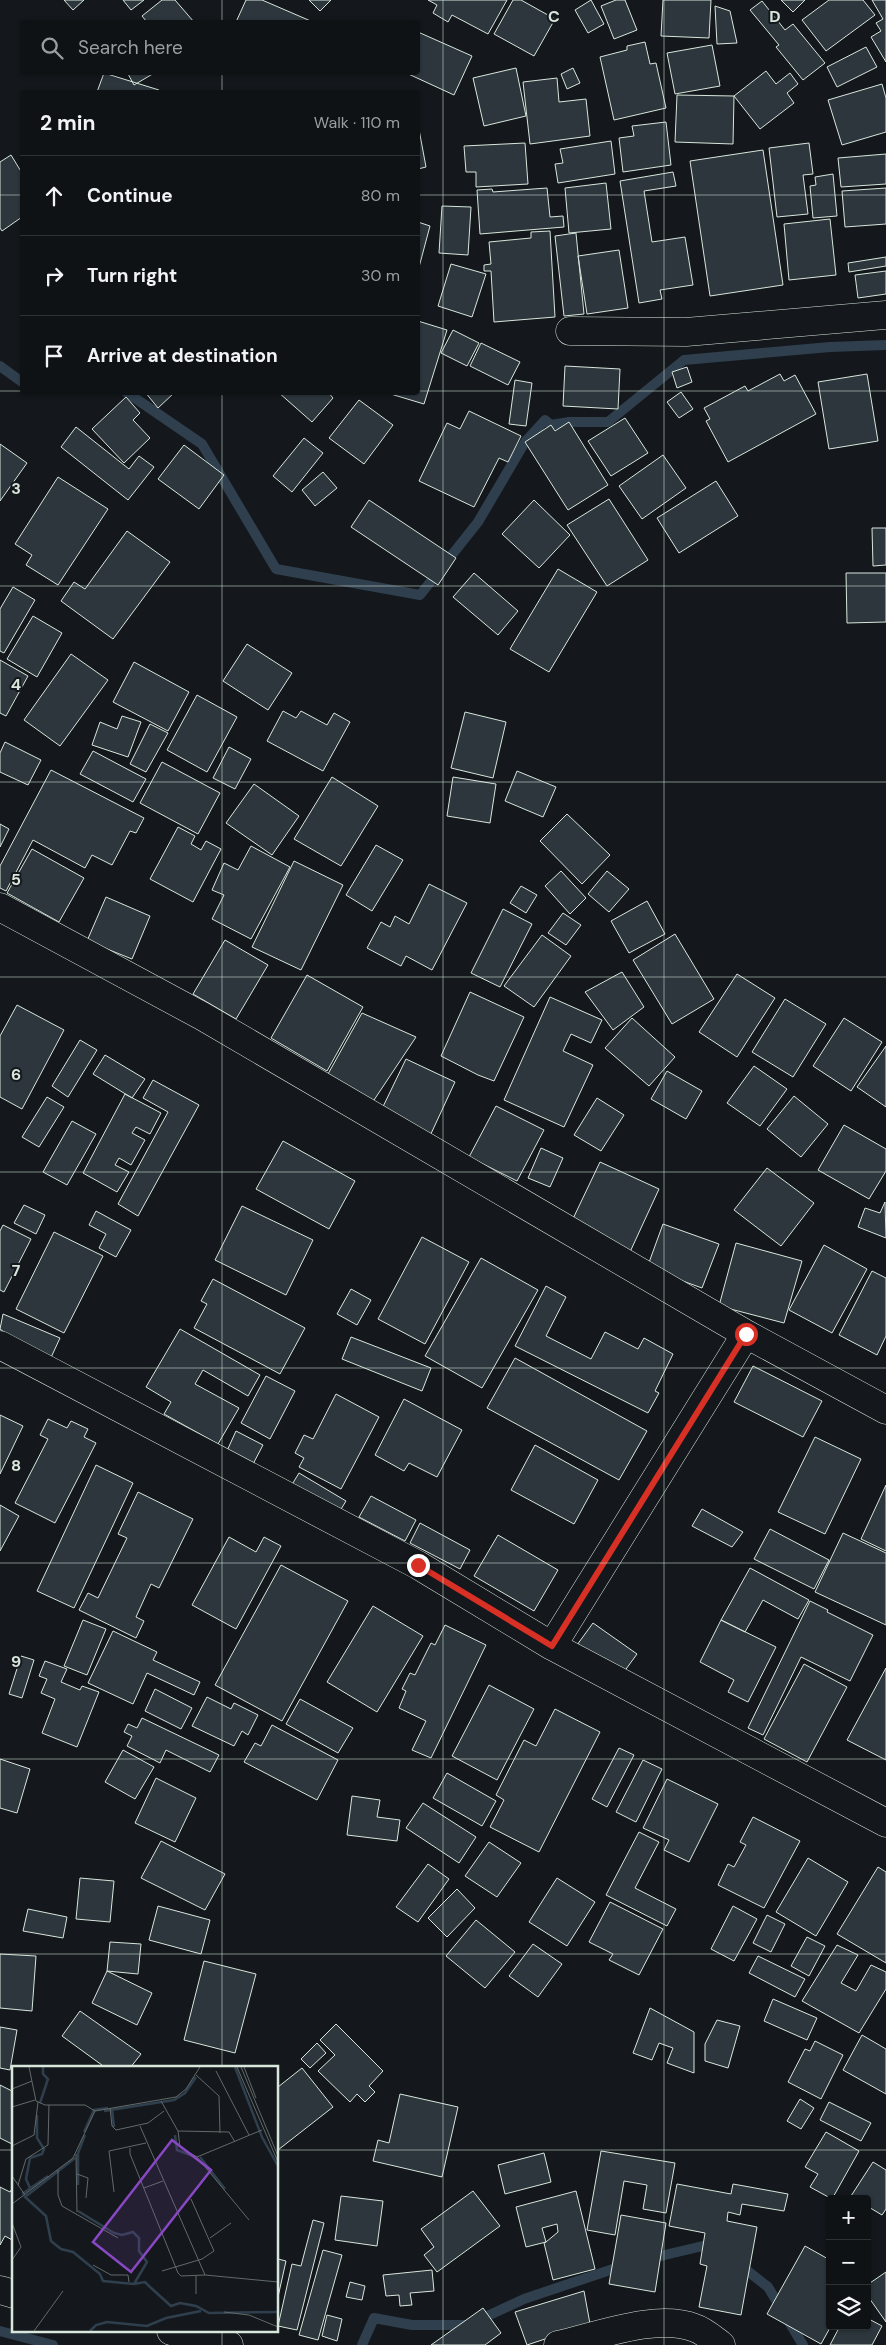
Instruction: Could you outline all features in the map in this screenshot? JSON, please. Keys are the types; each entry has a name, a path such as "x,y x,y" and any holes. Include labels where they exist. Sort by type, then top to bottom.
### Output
{"street":[{"path":"570,331 686,332 886,315"},
{"path":"0,907 202,1016 746,1334 886,1410"},
{"path":"552,1646 746,1334"},
{"path":"0,1345 418,1565 552,1646 886,1823"},
{"path":"558,2345 647,2324 672,2322 696,2328 721,2345"},
{"path":"175,2332 229,2345"}],"building":[{"path":"64,0 84,0 73,10"},
{"path":"123,0 144,0 131,10"},
{"path":"162,0 175,0 192,20 145,20 142,16"},
{"path":"246,0 262,0 308,20 237,20"},
{"path":"309,0 331,0 320,11"},
{"path":"428,0 507,0 488,34 452,15 448,22 433,13 437,5"},
{"path":"513,0 521,0 555,19 534,56 494,34"},
{"path":"591,0 604,24 588,33 575,10"},
{"path":"616,0 625,0 637,30 614,39 601,6"},
{"path":"663,0 711,0 709,38 661,36"},
{"path":"781,0 805,0 793,12"},
{"path":"829,0 863,0 875,15 826,51 802,20"},
{"path":"872,0 886,0 886,62 871,37 881,31 876,23 883,19"},
{"path":"762,1 785,30 793,24 825,63 803,80 776,47 779,45 750,10"},
{"path":"715,6 730,11 737,43 717,44"},
{"path":"420,33 472,56 454,95 411,75 420,75"},
{"path":"645,42 650,64 656,63 666,108 614,120 600,57 627,50 627,46"},
{"path":"712,45 720,86 675,94 667,53"},
{"path":"866,47 877,67 837,87 827,67"},
{"path":"516,68 526,116 484,126 473,78"},
{"path":"573,68 580,83 567,89 561,74"},
{"path":"766,71 776,84 790,73 798,84 787,93 794,103 760,129 734,96"},
{"path":"103,75 110,75 159,90 98,90"},
{"path":"129,75 151,75 134,85"},
{"path":"557,78 559,102 586,99 590,136 530,144 523,82"},
{"path":"882,84 886,98 886,132 842,145 828,100"},
{"path":"677,95 734,96 733,144 675,142"},
{"path":"666,122 671,165 623,172 619,138 634,136 632,126"},
{"path":"420,135 426,167 420,168"},
{"path":"611,141 615,174 558,183 555,164 563,163 560,149"},
{"path":"525,143 528,184 476,187 476,172 466,172 464,146"},
{"path":"809,143 813,174 803,175 808,214 777,217 769,148"},
{"path":"763,150 783,285 710,296 690,161"},
{"path":"886,154 886,184 841,187 838,158"},
{"path":"11,155 20,170 20,218 2,231 0,228 0,162"},
{"path":"673,172 676,186 644,191 652,242 685,237 693,285 660,290 662,299 639,303 620,181"},
{"path":"833,174 837,216 813,218 810,186 816,185 815,177"},
{"path":"606,183 611,229 569,233 565,188"},
{"path":"547,188 550,217 563,216 564,227 480,234 477,190 492,189 493,192"},
{"path":"886,188 886,224 845,227 842,191"},
{"path":"442,206 471,207 468,255 439,253"},
{"path":"830,219 836,275 789,280 784,224"},
{"path":"420,223 430,226 420,264"},
{"path":"550,231 555,317 494,322 491,271 484,271 484,265 491,264 489,242 531,238 531,232"},
{"path":"576,233 584,314 564,316 555,236"},
{"path":"619,250 628,308 587,314 578,256"},
{"path":"886,257 886,266 849,272 848,263"},
{"path":"451,264 486,274 472,317 438,306"},
{"path":"886,271 886,294 858,298 855,275"},
{"path":"420,322 447,330 424,404 394,395 420,395"},
{"path":"453,330 479,343 467,366 441,353"},
{"path":"481,343 520,362 508,385 470,366"},
{"path":"565,366 620,369 618,409 563,406"},
{"path":"687,367 692,382 677,388 672,372"},
{"path":"780,374 784,381 795,375 816,414 728,462 706,421 710,419 704,408 745,386 748,391"},
{"path":"867,374 878,441 829,449 818,382"},
{"path":"515,380 532,383 526,426 509,424"},
{"path":"681,392 693,409 679,418 667,402"},
{"path":"147,395 172,395 158,408"},
{"path":"281,395 330,395 333,398 312,422"},
{"path":"126,397 140,413 133,420 150,438 124,463 92,429"},
{"path":"359,400 393,425 364,464 329,438"},
{"path":"469,411 521,436 508,462 499,458 474,507 419,481 447,423 460,429"},
{"path":"625,418 648,453 611,476 588,441"},
{"path":"569,422 608,485 568,510 525,442 551,425 555,431"},
{"path":"76,427 129,469 139,456 154,467 128,500 61,447"},
{"path":"304,438 323,453 292,492 273,476"},
{"path":"0,444 27,463 0,501"},
{"path":"184,445 224,475 199,509 158,479"},
{"path":"663,455 686,488 642,519 619,486"},
{"path":"323,472 337,488 315,506 302,490"},
{"path":"58,477 108,509 58,585 26,565 32,555 15,544"},
{"path":"716,481 738,516 679,553 657,518"},
{"path":"609,499 648,560 607,586 567,525"},
{"path":"369,500 456,558 438,585 351,527"},
{"path":"534,500 570,535 539,568 502,534"},
{"path":"872,528 886,528 886,565 873,566"},
{"path":"127,531 170,562 113,639 61,601 74,582 85,589"},
{"path":"558,569 597,592 549,672 510,649"},
{"path":"474,573 518,611 498,635 453,597"},
{"path":"846,573 886,573 886,622 847,623"},
{"path":"13,587 35,600 4,653 0,651 0,609"},
{"path":"33,616 62,633 37,677 7,659"},
{"path":"247,644 292,673 268,710 223,681"},
{"path":"71,654 108,680 60,746 24,720"},
{"path":"0,660 28,676 6,716 0,713"},
{"path":"134,662 189,692 168,731 113,702"},
{"path":"197,695 237,717 207,772 167,750"},
{"path":"283,711 296,718 301,711 327,725 334,713 350,722 323,771 267,741"},
{"path":"465,712 506,722 493,778 451,768"},
{"path":"122,716 141,722 128,757 92,745 100,722 117,729"},
{"path":"150,724 168,733 146,772 130,764"},
{"path":"5,742 41,760 28,785 0,772 0,753"},
{"path":"229,747 251,759 235,789 213,778"},
{"path":"93,751 146,779 133,802 80,774"},
{"path":"162,762 220,793 198,834 140,803"},
{"path":"51,770 144,818 136,833 130,831 112,865 92,855 85,868 33,840 6,891 0,888 0,866"},
{"path":"517,771 556,787 543,817 505,801"},
{"path":"332,777 378,806 341,866 294,839"},
{"path":"453,777 496,784 490,823 447,816"},
{"path":"254,784 299,816 272,855 226,823"},
{"path":"567,814 610,855 582,884 540,841"},
{"path":"0,824 9,829 0,847"},
{"path":"178,827 195,836 191,844 201,850 206,841 221,849 193,902 150,879"},
{"path":"376,845 403,860 372,911 346,895"},
{"path":"251,846 290,867 251,939 212,919 224,895 212,890 224,863 238,870"},
{"path":"32,849 84,878 59,922 7,893"},
{"path":"294,861 343,885 301,970 252,947"},
{"path":"561,871 586,898 570,914 545,886"},
{"path":"607,871 629,889 609,912 588,894"},
{"path":"429,884 467,903 432,970 406,956 401,966 367,948 381,922 390,927 395,916 409,924"},
{"path":"521,886 537,895 526,913 510,903"},
{"path":"106,897 150,916 132,959 87,941"},
{"path":"647,901 665,934 629,953 611,921"},
{"path":"503,909 532,924 500,987 471,973"},
{"path":"563,913 581,925 566,945 548,933"},
{"path":"675,934 714,999 672,1024 633,960"},
{"path":"542,935 571,956 534,1007 504,986"},
{"path":"225,940 268,965 236,1019 193,994"},
{"path":"622,972 644,1007 613,1030 585,992"},
{"path":"737,974 775,998 737,1057 699,1032"},
{"path":"307,975 363,1007 327,1071 271,1038"},
{"path":"470,992 524,1017 494,1081 441,1056"},
{"path":"550,997 602,1020 591,1043 571,1034 563,1051 593,1065 564,1127 504,1100"},
{"path":"785,999 826,1024 793,1077 752,1052"},
{"path":"17,1005 64,1030 22,1109 0,1097 0,1036"},
{"path":"362,1013 416,1037 372,1103 328,1074"},
{"path":"632,1018 675,1057 649,1086 605,1048"},
{"path":"844,1018 882,1042 851,1091 813,1066"},
{"path":"80,1040 97,1050 68,1097 52,1086"},
{"path":"886,1046 886,1107 857,1087"},
{"path":"105,1055 145,1079 132,1098 93,1074"},
{"path":"406,1059 455,1082 429,1138 379,1115"},
{"path":"754,1066 787,1089 760,1126 727,1103"},
{"path":"667,1071 702,1091 686,1119 651,1099"},
{"path":"153,1080 199,1105 138,1216 118,1204 168,1112 143,1098"},
{"path":"125,1094 161,1113 150,1134 136,1127 132,1133 145,1140 131,1165 119,1158 115,1165 129,1172 117,1192 83,1173"},
{"path":"794,1096 828,1124 801,1157 767,1129"},
{"path":"47,1097 64,1107 39,1147 22,1137"},
{"path":"597,1098 624,1115 601,1151 574,1135"},
{"path":"496,1106 544,1130 517,1181 469,1157"},
{"path":"72,1121 96,1134 67,1185 43,1172"},
{"path":"844,1125 886,1149 886,1171 869,1199 818,1170"},
{"path":"283,1141 355,1181 329,1229 256,1189"},
{"path":"541,1148 563,1158 550,1187 528,1178"},
{"path":"600,1162 659,1189 630,1252 570,1225"},
{"path":"767,1168 814,1203 781,1246 734,1210"},
{"path":"885,1202 886,1238 858,1227 865,1208 880,1213"},
{"path":"24,1205 45,1215 36,1234 14,1223"},
{"path":"242,1206 313,1240 286,1295 215,1260"},
{"path":"96,1211 131,1230 116,1257 99,1248 106,1234 89,1225"},
{"path":"663,1224 719,1244 702,1288 647,1268"},
{"path":"3,1225 31,1239 4,1292 0,1290 0,1231"},
{"path":"54,1232 103,1256 64,1333 16,1309"},
{"path":"422,1237 469,1262 425,1344 378,1319"},
{"path":"736,1243 802,1261 784,1323 719,1306"},
{"path":"824,1245 867,1269 832,1333 789,1310"},
{"path":"481,1258 538,1290 482,1388 425,1356"},
{"path":"872,1271 886,1278 886,1336 877,1355 839,1335"},
{"path":"213,1279 305,1328 280,1374 194,1328 207,1304 201,1301"},
{"path":"546,1286 566,1297 546,1336 591,1359 605,1332 638,1349 644,1338 673,1354 655,1391 659,1393 648,1413 515,1346"},
{"path":"351,1289 371,1300 357,1325 337,1314"},
{"path":"3,1314 60,1338 48,1364 0,1329"},
{"path":"180,1329 260,1375 248,1396 203,1370 195,1384 239,1408 218,1444 164,1414 171,1402 146,1387"},
{"path":"351,1337 431,1368 422,1391 342,1359"},
{"path":"515,1358 647,1431 619,1480 487,1408"},
{"path":"753,1366 822,1401 803,1437 734,1402"},
{"path":"266,1376 295,1391 270,1439 241,1423"},
{"path":"336,1394 379,1417 341,1489 299,1467 304,1458 295,1453 304,1435 313,1439"},
{"path":"404,1399 462,1430 437,1477 409,1463 404,1471 375,1455"},
{"path":"0,1415 23,1426 0,1474"},
{"path":"48,1419 67,1428 71,1421 88,1429 84,1437 96,1443 55,1523 15,1503 48,1439 40,1435"},
{"path":"236,1431 263,1445 252,1466 226,1453"},
{"path":"815,1437 861,1459 825,1534 778,1512"},
{"path":"535,1445 598,1480 574,1524 511,1490"},
{"path":"96,1465 133,1483 74,1608 37,1591"},
{"path":"299,1473 346,1501 335,1519 288,1491"},
{"path":"886,1485 886,1551 861,1539"},
{"path":"138,1492 193,1519 159,1588 151,1584 136,1617 144,1621 136,1638 79,1610 88,1593 98,1598 127,1538 118,1534"},
{"path":"371,1496 416,1520 405,1541 359,1517"},
{"path":"0,1505 19,1516 0,1551"},
{"path":"702,1509 743,1532 732,1547 692,1526"},
{"path":"420,1523 470,1550 460,1569 410,1543"},
{"path":"770,1529 829,1560 814,1589 754,1559"},
{"path":"843,1533 886,1553 886,1625 815,1592"},
{"path":"498,1535 558,1570 534,1611 474,1576"},
{"path":"229,1537 256,1552 264,1537 281,1546 236,1629 192,1605"},
{"path":"281,1565 348,1601 282,1721 215,1685"},
{"path":"750,1568 809,1600 798,1619 763,1600 745,1632 721,1620"},
{"path":"810,1601 828,1610 827,1612 873,1635 850,1681 801,1657 763,1735 748,1728"},
{"path":"373,1606 423,1636 377,1712 327,1682"},
{"path":"83,1620 106,1629 87,1675 64,1666"},
{"path":"721,1620 776,1647 748,1702 728,1692 734,1680 700,1662"},
{"path":"593,1623 637,1654 621,1676 577,1645"},
{"path":"445,1625 486,1645 431,1758 412,1750 426,1721 399,1708 406,1691 402,1689 410,1673 415,1675 431,1643 435,1645"},
{"path":"113,1631 157,1652 153,1660 200,1682 194,1695 147,1673 133,1704 88,1683"},
{"path":"21,1656 34,1660 22,1698 9,1694"},
{"path":"45,1661 67,1669 61,1682 80,1690 82,1686 99,1692 77,1747 42,1733 55,1699 41,1693 47,1679 39,1676"},
{"path":"804,1664 847,1687 807,1762 764,1739"},
{"path":"886,1668 886,1760 847,1740"},
{"path":"489,1685 534,1709 497,1780 452,1756"},
{"path":"155,1689 192,1708 181,1729 145,1711"},
{"path":"207,1697 231,1709 234,1703 258,1715 248,1735 242,1731 234,1746 192,1726"},
{"path":"300,1699 353,1728 338,1753 286,1724"},
{"path":"555,1709 600,1732 539,1852 490,1827 504,1800 496,1795 524,1740 536,1746"},
{"path":"142,1718 219,1755 210,1772 166,1750 160,1763 127,1746 132,1736 124,1732 128,1724 137,1728"},
{"path":"272,1725 338,1760 317,1800 244,1762 255,1743 261,1746"},
{"path":"619,1748 634,1755 607,1807 592,1799"},
{"path":"123,1750 154,1767 135,1799 105,1782"},
{"path":"0,1759 30,1769 17,1813 0,1808"},
{"path":"643,1760 662,1769 636,1822 616,1812"},
{"path":"447,1773 496,1801 482,1826 433,1798"},
{"path":"156,1778 196,1798 175,1842 135,1823"},
{"path":"667,1779 718,1804 689,1862 664,1850 669,1840 643,1828"},
{"path":"352,1796 380,1800 377,1817 400,1820 397,1841 347,1835"},
{"path":"423,1803 476,1837 459,1863 406,1828"},
{"path":"753,1817 800,1841 764,1908 718,1885 728,1864 734,1867 746,1845 740,1842"},
{"path":"639,1832 659,1842 635,1888 676,1909 667,1926 606,1895"},
{"path":"161,1841 225,1874 205,1910 141,1878"},
{"path":"489,1842 521,1863 497,1897 465,1876"},
{"path":"808,1858 848,1882 816,1936 776,1912"},
{"path":"428,1864 449,1879 418,1922 396,1907"},
{"path":"878,1867 886,1872 886,1963 837,1934"},
{"path":"80,1878 114,1881 110,1922 76,1919"},
{"path":"557,1878 595,1902 567,1946 529,1922"},
{"path":"457,1889 475,1908 447,1937 428,1918"},
{"path":"610,1902 663,1929 639,1975 609,1960 613,1954 589,1942"},
{"path":"158,1906 210,1920 201,1954 149,1940"},
{"path":"733,1906 757,1919 734,1961 711,1949"},
{"path":"28,1909 67,1917 63,1938 23,1931"},
{"path":"767,1915 785,1924 771,1952 753,1943"},
{"path":"476,1920 515,1952 485,1988 446,1956"},
{"path":"807,1937 825,1946 809,1976 791,1966"},
{"path":"110,1942 141,1944 138,1974 107,1971"},
{"path":"533,1944 562,1964 538,1997 509,1976"},
{"path":"837,1945 858,1955 841,1983 856,1991 871,1965 886,1972 886,1989 859,2033 802,2001"},
{"path":"0,1954 36,1956 32,2011 0,2008"},
{"path":"758,1956 805,1979 795,1997 749,1973"},
{"path":"204,1961 256,1974 235,2053 184,2040"},
{"path":"107,1971 152,1993 137,2025 92,2003"},
{"path":"773,1999 817,2018 807,2040 764,2021"},
{"path":"650,2008 694,2032 694,2073 667,2063 673,2048 659,2043 652,2060 633,2053"},
{"path":"80,2011 141,2054 132,2066 103,2066 62,2036"},
{"path":"717,2020 740,2026 728,2068 705,2061 705,2044"},
{"path":"336,2024 383,2071 369,2086 375,2092 365,2102 357,2094 350,2102 318,2071 335,2055 320,2040"},
{"path":"0,2027 17,2030 10,2070 0,2068"},
{"path":"862,2035 886,2049 886,2094 843,2070"},
{"path":"815,2041 843,2055 821,2099 788,2082 805,2049 810,2051"},
{"path":"317,2043 326,2053 310,2068 301,2059"},
{"path":"302,2068 333,2107 279,2149 279,2086"},
{"path":"0,2085 12,2091 12,2144 0,2138"},
{"path":"400,2094 458,2107 442,2177 373,2161 378,2140 389,2143"},
{"path":"800,2099 814,2108 801,2129 787,2121"},
{"path":"829,2102 871,2123 861,2141 820,2120"},
{"path":"826,2132 859,2151 834,2195 826,2196 810,2187 818,2174 805,2167"},
{"path":"601,2151 675,2163 666,2213 643,2209 647,2185 624,2181 615,2235 587,2230"},
{"path":"544,2153 551,2182 505,2194 498,2165"},
{"path":"873,2162 886,2170 886,2209 882,2215 871,2208 871,2195 852,2195"},
{"path":"677,2184 731,2194 733,2184 788,2194 784,2211 742,2204 740,2215 728,2212 727,2221 757,2227 741,2315 699,2307 707,2266 700,2264 705,2233 669,2226"},
{"path":"0,2187 10,2192 12,2188 12,2240 5,2236 0,2245"},
{"path":"473,2191 500,2226 437,2272 424,2255 434,2247 421,2229"},
{"path":"576,2191 595,2269 553,2280 544,2243 546,2242 526,2247 516,2207","holes":["557,2224 558,2232 546,2242 542,2228"]},
{"path":"341,2196 383,2201 377,2246 335,2240"},
{"path":"621,2215 666,2223 655,2292 609,2284"},
{"path":"313,2220 324,2223 297,2330 279,2326 279,2322 292,2264 301,2266"},
{"path":"805,2246 826,2258 826,2330 829,2330 821,2344 767,2314"},
{"path":"323,2250 342,2255 318,2340 299,2335"},
{"path":"279,2259 286,2261 279,2292"},
{"path":"432,2270 434,2291 410,2293 412,2305 400,2306 399,2295 386,2296 383,2275"},
{"path":"886,2272 886,2322 871,2301 871,2282"},
{"path":"350,2282 365,2286 362,2300 346,2297"},
{"path":"584,2291 590,2324 527,2345 515,2312"},
{"path":"483,2308 501,2333 485,2345 431,2345"},
{"path":"327,2315 342,2319 337,2341 322,2336"},
{"path":"871,2320 882,2326 872,2345 830,2345 838,2330 871,2330"}],"waterway":[{"path":"130,395 202,444 276,569 420,595 478,522 525,442 545,420 551,425 569,422 608,422 684,360 830,347 886,345"},
{"path":"0,366 20,381"},
{"path":"648,2259 711,2244 714,2246"},
{"path":"362,2345 374,2318 412,2325 468,2325 524,2299 625,2265"},
{"path":"740,2265 768,2287 803,2345"},
{"path":"0,2331 53,2345"}],"route":[{"path":"418,1565 552,1646 746,1334"}]}
